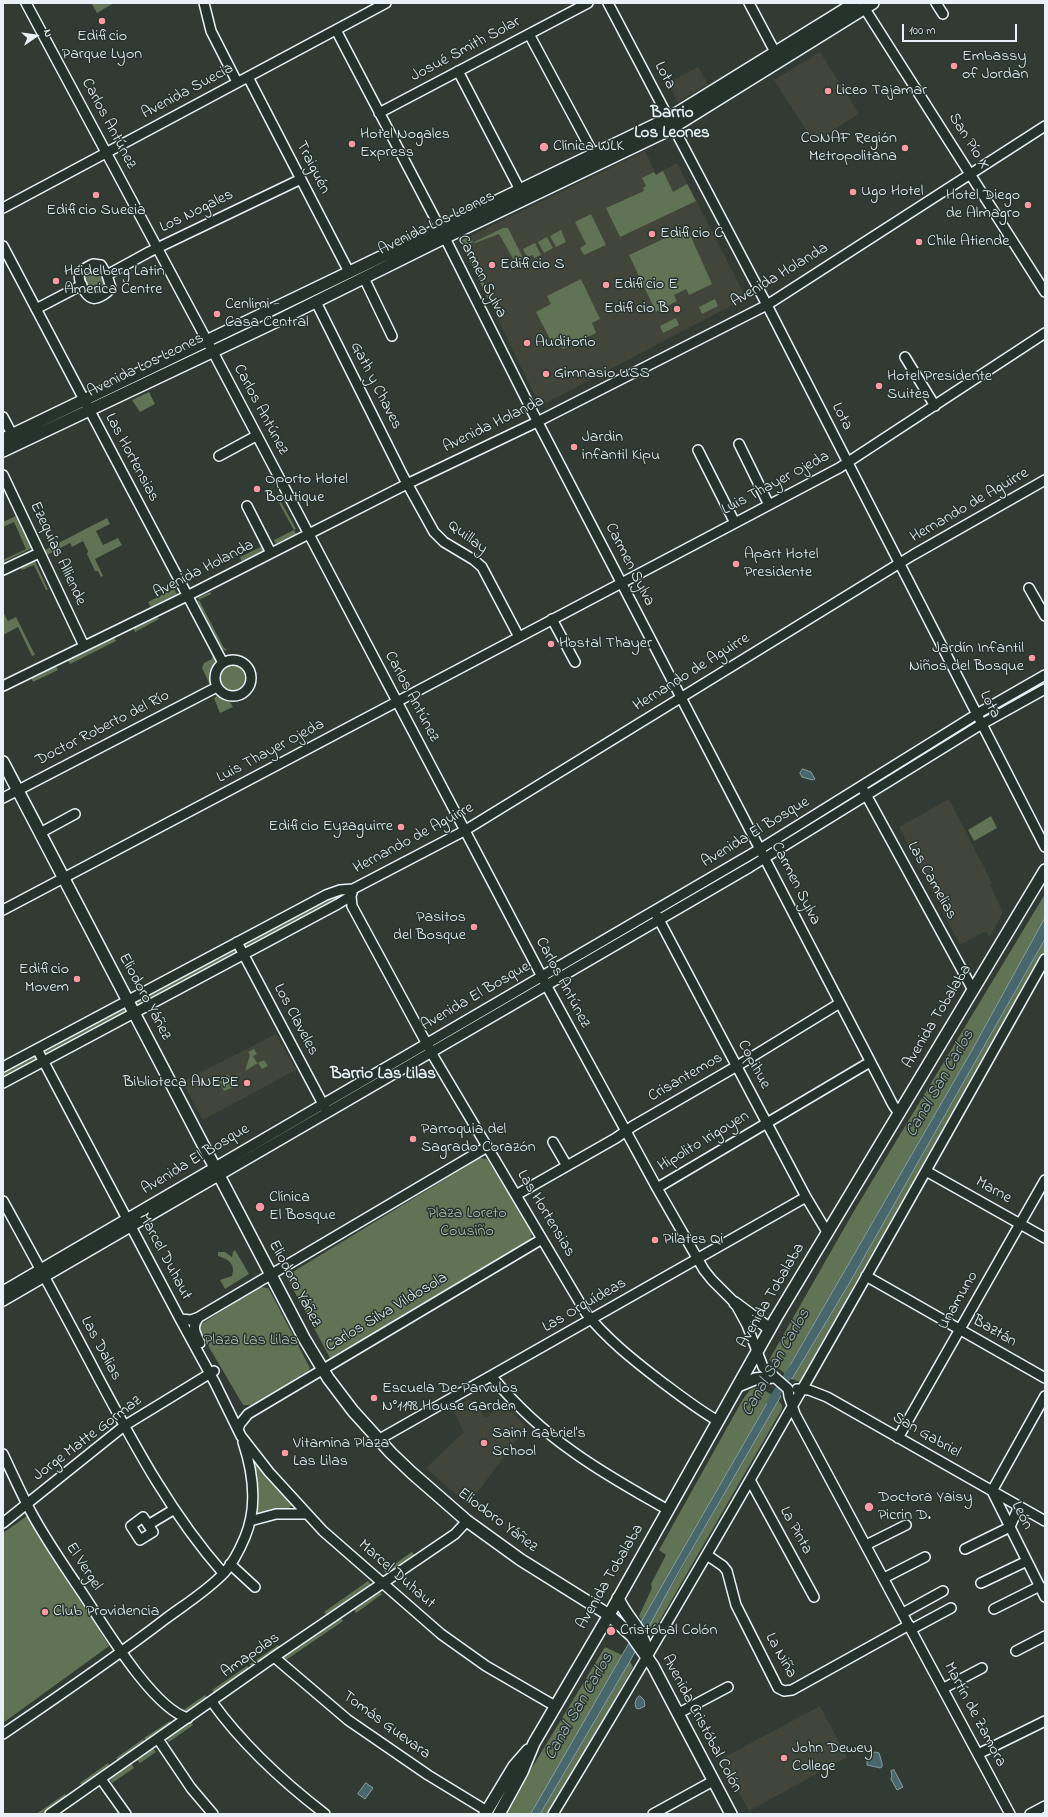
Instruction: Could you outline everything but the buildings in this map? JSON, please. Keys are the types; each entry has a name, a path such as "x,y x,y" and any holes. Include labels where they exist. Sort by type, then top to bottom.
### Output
{"main road":[{"name":"Avenida Los Leones","path":"3,451 213,352 364,278 520,190 594,154 672,122 775,52 855,3"},
{"name":"Avenida Los Leones","path":"8,437 349,272 442,233 672,122 774,66 869,6"},
{"name":"Eliodoro Yáñez","path":"3,762 271,1276 322,1369 348,1405 378,1440 412,1473 467,1521 521,1560 609,1615"},
{"name":"Avenida Tobalaba","path":"499,1814 522,1772 534,1743 609,1615 770,1329 898,1112 1045,870"},
{"path":"736,1303 770,1329"},
{"path":"738,1386 755,1379 782,1384"},
{"path":"618,1598 625,1611 642,1634 646,1651"},
{"name":"Avenida Cristóbal Colón","path":"609,1615 646,1651 731,1814"},
{"name":"Avenida Tobalaba","path":"486,1812 514,1766 534,1743"}],"street":[{"name":"Carlos Antúnez","path":"26,3 213,352 541,976 657,1188 698,1259 712,1280 736,1303 747,1325 763,1367 782,1384"},
{"path":"204,3 211,31 237,82"},
{"name":"Avenida Suecia","path":"3,208 386,3"},
{"name":"Josué Smith Solar","path":"379,113 588,3"},
{"name":"Lota","path":"608,3 767,305 1045,847"},
{"path":"749,3 775,52 774,66"},
{"path":"936,3 943,14"},
{"name":"San Pío X","path":"869,6 1045,292"},
{"name":"Carmen Sylva","path":"336,30 442,233 537,422 870,1062 898,1112"},
{"path":"529,34 594,154"},
{"path":"458,71 520,190"},
{"name":"Traiguén","path":"248,77 349,272"},
{"name":"Avenida Holanda","path":"3,686 187,596 407,484 537,422 767,305 1045,126"},
{"name":"Los Nogales","path":"107,275 157,248 301,179"},
{"name":"Las Hortensias","path":"3,246 223,663"},
{"path":"93,264 101,265 107,275 111,288 96,298 92,298 88,296 82,286 80,273 93,264"},
{"path":"364,278 392,336"},
{"path":"36,309 82,286"},
{"name":"Gath y Chaves","path":"316,302 407,484"},
{"name":"Luis Thayer Ojeda","path":"3,910 848,463 1045,333"},
{"path":"905,357 935,406"},
{"path":"3,417 8,437"},
{"path":"219,456 256,436"},
{"path":"739,444 769,505"},
{"path":"698,450 735,523"},
{"name":"Ezequías Alliende","path":"3,475 84,646"},
{"name":"Hernando de Aguirre","path":"3,1083 44,1063 338,904 352,893 464,831 900,563 1045,480"},
{"name":"Quillay","path":"407,484 434,532 444,542 474,560 482,568 519,637"},
{"path":"247,506 271,553"},
{"path":"3,570 39,553"},
{"path":"1029,588 1045,616"},
{"path":"552,620 575,662"},
{"path":"235,660 245,666 250,676 250,682 243,692 232,696 226,695 217,687 215,677 216,671 223,663 235,660"},
{"name":"Avenida El Bosque","path":"3,1301 43,1273 216,1171 322,1104 760,849 977,714 1045,676"},
{"name":"Doctor Roberto del Río","path":"3,798 217,687"},
{"name":"Avenida El Bosque","path":"216,1171 327,1113 659,920 764,858 982,724 1045,688"},
{"name":"Las Camelias","path":"861,786 973,990"},
{"path":"40,833 75,814"},
{"name":"Hernando de Aguirre","path":"3,1067 330,893 352,893"},
{"name":"Las Hortensias","path":"352,893 352,906 431,1052 591,1319 610,1339 636,1362 696,1408 718,1421"},
{"name":"Copihue","path":"654,911 806,1197 827,1232"},
{"name":"Los Claveles","path":"237,942 327,1113"},
{"path":"553,1814 646,1651 707,1555 1045,959"},
{"name":"Crisantemos","path":"516,1195 737,1066 840,1003"},
{"name":"Marcel Duhaut","path":"3,1734 122,1653 207,1588 223,1573 245,1538 250,1521 252,1485 250,1468 240,1433 212,1372 180,1319 37,1049"},
{"name":"Hipolito Irigoyen","path":"657,1188 870,1062"},
{"path":"553,1142 567,1166"},
{"path":"180,1319 191,1320 199,1317 271,1276 487,1147"},
{"name":"Marne","path":"926,1171 1045,1238"},
{"name":"Unamuno","path":"898,1438 1045,1180"},
{"name":"Las Orquídeas","path":"378,1440 492,1377 806,1197"},
{"name":"Las Dalias","path":"3,1201 124,1426 173,1510 223,1573"},
{"name":"Carlos Silva Vildosola","path":"240,1433 240,1424 248,1414 542,1239"},
{"name":"Avenida El Bosque","path":"3,1291 43,1273"},
{"name":"Baztán","path":"866,1276 1045,1378"},
{"path":"199,1317 195,1322 195,1333 212,1372 237,1411 248,1414"},
{"name":"Jorge Matte Gormaz","path":"3,1523 124,1426 212,1372"},
{"path":"492,1377 539,1426 572,1451 622,1484 668,1510"},
{"name":"San Gabriel","path":"782,1384 817,1392 827,1397 1045,1521"},
{"name":"Martín de Zamora","path":"782,1384 792,1407 944,1688 1010,1814"},
{"path":"992,1491 1045,1396"},
{"name":"Marcel Duhaut","path":"240,1433 272,1476 306,1514 382,1583 441,1634 486,1666 555,1706"},
{"name":"El Vergel","path":"3,1454 27,1504 59,1558 122,1653 154,1692 176,1713 188,1718"},
{"name":"La Pinta","path":"750,1480 814,1597"},
{"name":"León","path":"992,1491 1045,1597"},
{"path":"965,1549 1010,1527 1019,1506"},
{"path":"148,1524 173,1510"},
{"path":"250,1521 276,1514 306,1514"},
{"name":"Amapolas","path":"50,1814 212,1702 274,1657 455,1534 467,1521"},
{"path":"866,1545 906,1525"},
{"name":"La Niña","path":"707,1555 718,1562 727,1571 736,1605 778,1688 782,1691 790,1691 910,1627"},
{"path":"884,1578 925,1557"},
{"path":"981,1583 1027,1561"},
{"path":"230,1564 255,1587"},
{"path":"994,1609 1040,1586"},
{"path":"903,1613 943,1591"},
{"path":"910,1627 951,1608"},
{"path":"1016,1650 1045,1636"},
{"name":"Tomás Guevara","path":"274,1657 348,1720 428,1775 486,1812"},
{"path":"944,1688 982,1668"},
{"path":"679,1713 728,1687"},
{"path":"212,1702 233,1730 312,1810 325,1814"},
{"path":"978,1754 1045,1721"},
{"path":"158,1739 191,1788 213,1814"},
{"path":"101,1779 126,1814"},
{"path":"653,1814 713,1780"},
{"path":"1030,1814 1045,1806"}],"shaded area":[{"path":"820,52 859,114 814,142 774,80"},
{"path":"698,67 708,84 678,102 668,83"},
{"path":"645,151 656,174 677,163 746,298 540,406 497,318 503,315 495,298 489,301 460,241"},
{"path":"949,799 992,883 990,884 1003,913 989,938 986,931 960,945 899,827"},
{"path":"276,1034 296,1070 203,1120 182,1082"},
{"name":"Saint Gabriel's School","path":"470,1399 486,1418 503,1402 526,1427 468,1505 426,1468 464,1432 452,1408"},
{"name":"John Dewey College","path":"820,1706 847,1757 749,1811 721,1759"}],"green space":[{"path":"91,3 114,3 97,13"},
{"path":"663,171 673,192 687,184 696,201 620,237 606,208 644,191 643,188 646,186 642,178 654,172 656,175"},
{"path":"591,214 606,245 584,255 580,248 586,244 575,222"},
{"path":"503,228 508,228 523,258 515,262 499,234 475,243 474,242"},
{"path":"687,228 712,284 689,295 686,289 674,295 677,301 656,312 629,255"},
{"path":"561,230 566,242 556,247 550,236"},
{"path":"470,236 473,242 466,246 491,298 488,299 460,241"},
{"path":"547,237 553,248 544,253 538,242"},
{"path":"431,239 227,341 3,447 3,444"},
{"path":"535,243 541,255 534,258 533,255 527,257 523,249"},
{"path":"94,267 97,268 104,276 108,288 96,296 92,294 83,276 84,272"},
{"path":"581,279 600,319 592,323 596,333 563,349 558,340 552,343 536,312 551,304 547,296"},
{"path":"715,299 718,306 702,314 699,307"},
{"path":"676,318 679,325 663,333 660,326"},
{"path":"149,392 155,404 140,412 132,400"},
{"path":"281,502 296,529 294,530 279,503"},
{"path":"16,516 32,548 3,562 3,560 26,549 14,522 3,527 3,522"},
{"path":"107,518 110,524 96,531 103,545 118,538 122,545 95,559 103,576 101,577 98,571 95,571 83,541 72,547 70,543 47,555 45,550"},
{"path":"294,530 296,534 276,544 274,540"},
{"path":"267,544 269,548 242,562 240,557"},
{"path":"34,559 48,590 46,590 34,565 22,570 20,566"},
{"path":"174,589 177,594 151,607 148,602"},
{"path":"210,592 211,594 199,600 198,598"},
{"path":"199,600 224,648 227,649 226,651 222,649 197,601"},
{"path":"3,612 8,621 16,617 35,655 32,656 18,627 3,635"},
{"path":"157,616 159,619 135,632 133,627"},
{"path":"113,636 116,641 70,664 67,659"},
{"path":"213,656 216,661 211,670 211,682 209,683 202,668 204,663 212,659"},
{"path":"55,665 58,670 33,682 31,677"},
{"path":"232,665 241,669 245,678 241,687 232,691 223,687 219,678 223,669"},
{"path":"1045,679 1045,684 965,730 827,815 964,727"},
{"path":"219,695 223,699 230,702 233,707 220,713 214,698"},
{"path":"991,816 997,828 974,841 968,830"},
{"path":"820,819 604,948 3,1299 3,1295"},
{"path":"344,893 334,901 3,1079 3,1071 142,999 332,896"},
{"path":"1045,894 1045,918 971,1052 785,1374 769,1360 854,1211"},
{"path":"1045,939 1045,953 1017,1008 857,1280 802,1383 792,1379 850,1282"},
{"path":"254,1049 257,1054 253,1056 257,1063 264,1060 268,1066 262,1069 258,1063 245,1071 250,1055 248,1052"},
{"path":"244,1072 230,1080 234,1087 224,1091 218,1080 227,1075 233,1077"},
{"name":"Plaza Loreto Cousiño","path":"480,1158 487,1159 532,1231 531,1239 490,1266 330,1358 286,1276"},
{"path":"235,1250 249,1274 225,1289 220,1280 232,1276 233,1268 228,1260 218,1256 218,1252 225,1252 232,1257"},
{"name":"Plaza Las Lilas","path":"260,1287 268,1288 270,1291 310,1368 308,1371 251,1405 243,1405 199,1330 201,1324"},
{"path":"756,1388 762,1389 772,1395 642,1621 639,1616 652,1588 651,1584 666,1555 659,1550 743,1399 750,1390"},
{"path":"778,1400 782,1405 782,1409 656,1627 651,1629 648,1627"},
{"path":"254,1461 256,1461 273,1484 292,1505 288,1509 269,1511 258,1515 255,1513"},
{"name":"Club Providencia","path":"27,1516 109,1646 3,1723 3,1533"},
{"path":"412,1552 415,1556 388,1575 384,1571"},
{"path":"368,1581 372,1586 327,1616 324,1612"},
{"path":"378,1591 382,1594 356,1613 353,1608"},
{"path":"340,1617 343,1621 286,1660 284,1658 284,1656"},
{"path":"278,1645 281,1648 253,1668 250,1664"},
{"path":"605,1647 622,1655 531,1814 504,1814"},
{"path":"630,1661 633,1667 550,1814 540,1814"},
{"path":"247,1666 250,1670 215,1694 212,1690"},
{"path":"205,1695 207,1699 188,1712 182,1711"},
{"path":"170,1721 172,1724 147,1742 144,1738"},
{"path":"190,1722 193,1725 169,1742 166,1738"},
{"path":"143,1739 146,1743 119,1762 116,1758"},
{"path":"153,1748 156,1752 140,1763 136,1759"},
{"path":"108,1763 111,1768 83,1787 80,1783"},
{"path":"131,1763 134,1768 112,1783 110,1778"},
{"path":"65,1794 67,1798 44,1814 36,1814"}],"water":[{"path":"803,769 811,772 815,779 813,780 802,777 800,773"},
{"path":"1045,918 1045,939 850,1282 792,1379 785,1374 971,1052"},
{"path":"774,1392 781,1396 677,1575 630,1661 540,1814 531,1814"},
{"path":"640,1696 644,1700 645,1706 639,1709 636,1708 635,1703 637,1698"},
{"path":"875,1752 879,1753 882,1763 882,1767 880,1768 867,1765 867,1761"},
{"path":"894,1770 903,1787 897,1790 891,1779 891,1771"},
{"path":"366,1783 373,1788 365,1799 358,1794"}],"waterway":[{"name":"Canal San Carlos","path":"771,1402 793,1368"}],"place":[{"name":"Edificio Parque Lyon","path":"102,21"},
{"name":"Embassy of Jordan","path":"954,66"},
{"name":"Liceo Tajamar","path":"828,91"},
{"name":"Hotel Nogales Express","path":"352,144"},
{"name":"Clínica WLK","path":"544,147"},
{"name":"CONAF Región Metropolitana","path":"905,148"},
{"name":"Ugo Hotel","path":"853,192"},
{"name":"Edificio Suecia","path":"96,195"},
{"name":"Hotel Diego de Almagro","path":"1028,205"},
{"name":"Edificio C","path":"652,234"},
{"name":"Chile Atiende","path":"919,242"},
{"name":"Edificio S","path":"492,265"},
{"name":"Heidelberg Latin America Centre","path":"56,281"},
{"name":"Edificio E","path":"606,285"},
{"name":"Edificio B","path":"677,309"},
{"name":"Cenlimi - Casa Central","path":"217,314"},
{"name":"Auditorio","path":"527,343"},
{"name":"Gimnasio USS","path":"546,374"},
{"name":"Hotel Presidente Suites","path":"879,386"},
{"name":"Jardin infantil Kipu","path":"574,447"},
{"name":"Oporto Hotel Boutique","path":"257,489"},
{"name":"Apart Hotel Presidente","path":"736,564"},
{"name":"Hostal Thayer","path":"551,644"},
{"name":"Jardín Infantil Niños del Bosque","path":"1032,658"},
{"name":"Edificio Eyzaguirre","path":"401,827"},
{"name":"Pasitos del Bosque","path":"474,927"},
{"name":"Edificio Movem","path":"77,979"},
{"name":"Biblioteca ANEPE","path":"247,1083"},
{"name":"Parroquia del Sagrado Corazón","path":"413,1139"},
{"name":"Clínica El Bosque","path":"260,1207"},
{"name":"Pilates Qi","path":"655,1240"},
{"name":"Escuela De Parvulos N°1198 House Garden","path":"374,1398"},
{"name":"Saint Gabriel's School","path":"484,1443"},
{"name":"Vitamina Plaza Las Lilas","path":"285,1453"},
{"name":"Doctora Yaisy Picrin D.","path":"869,1507"},
{"name":"Club Providencia","path":"45,1612"},
{"name":"Cristóbal Colón","path":"611,1631"},
{"name":"John Dewey College","path":"784,1758"}],"district":[{"name":"Barrio Los Leones","path":"672,124"},
{"name":"Barrio Las Lilas","path":"383,1075"}]}
